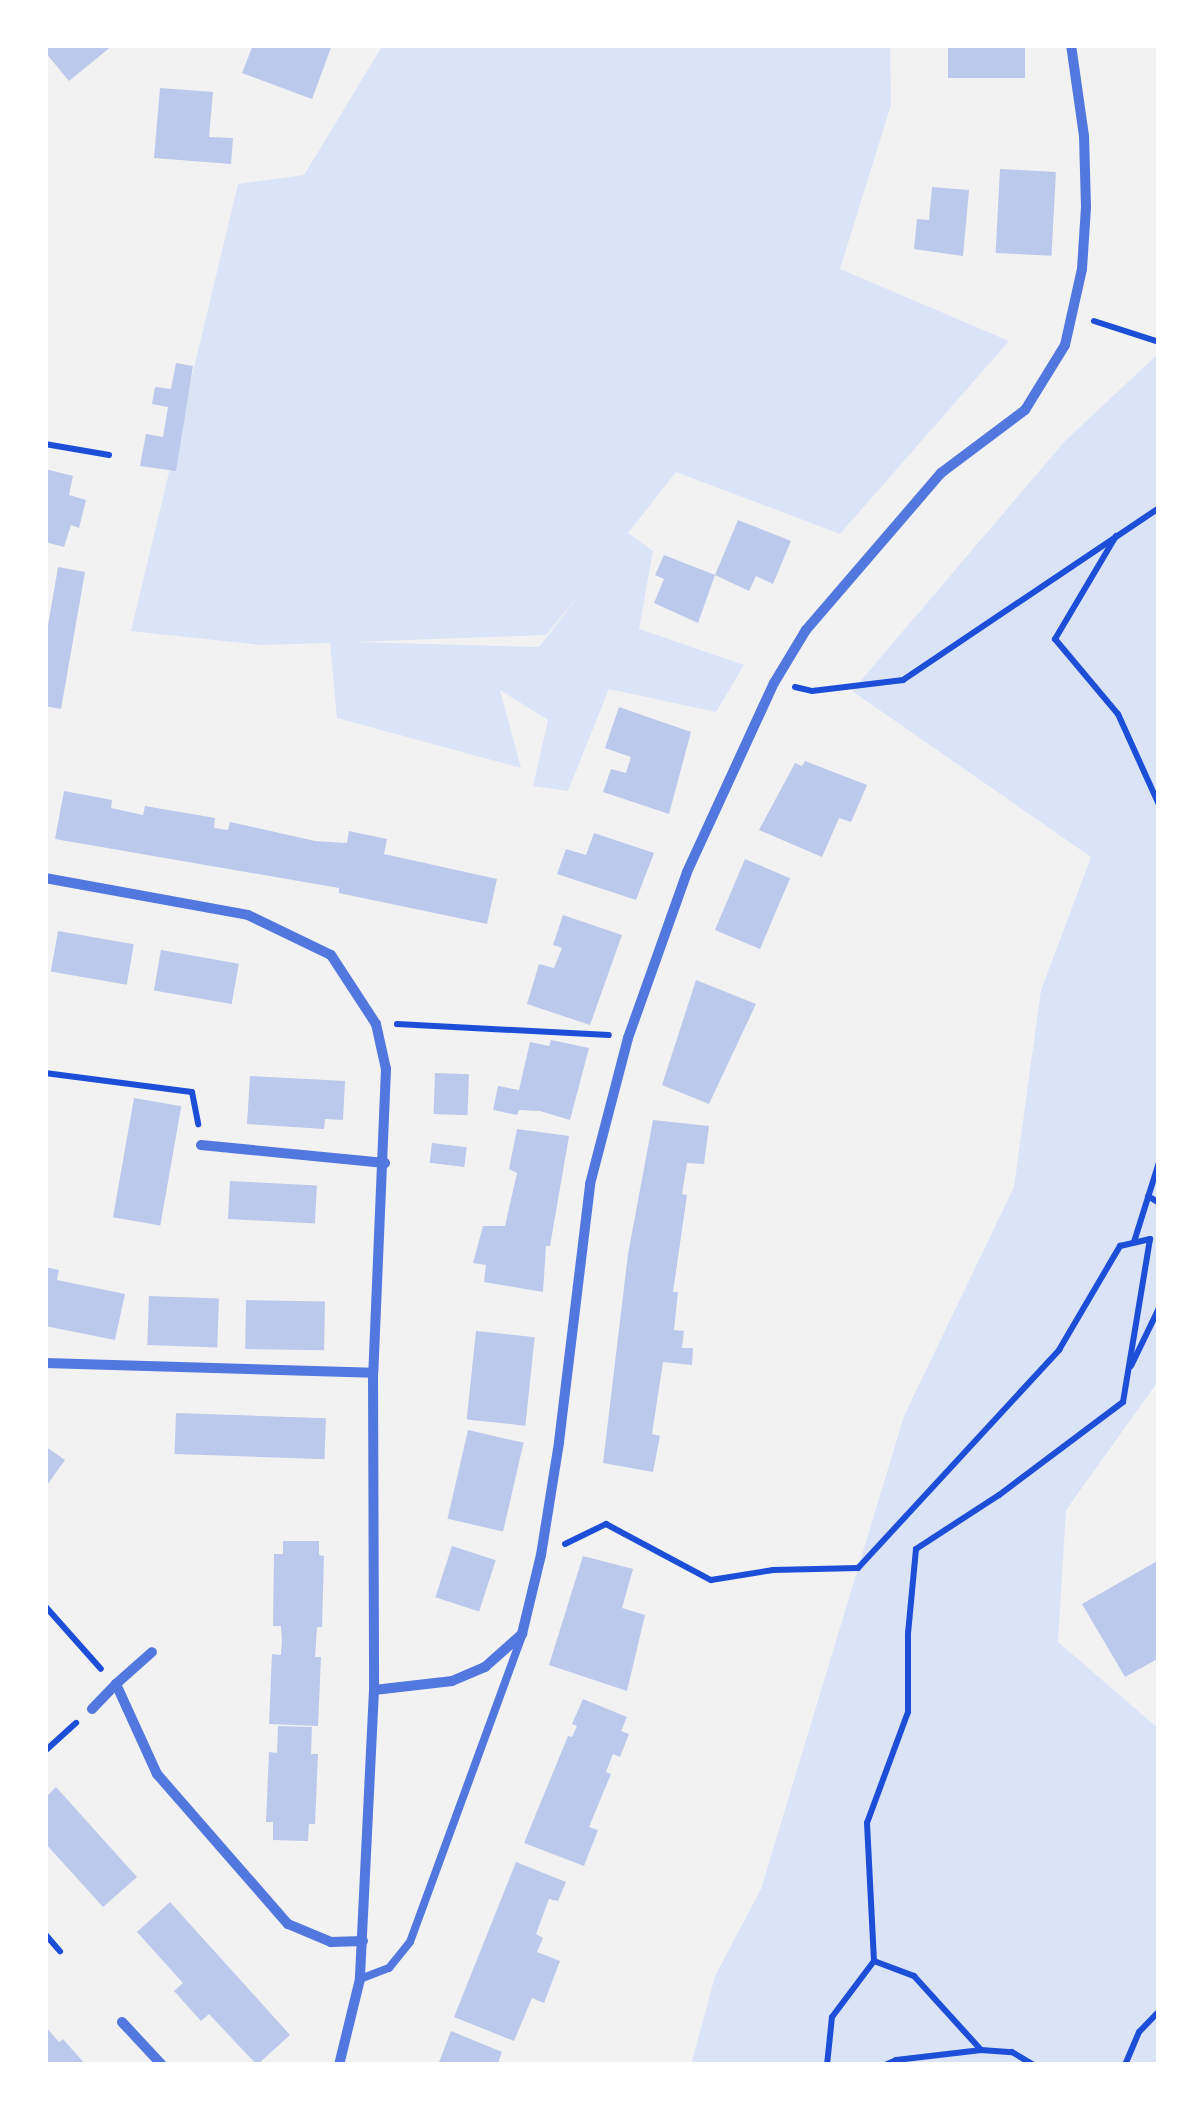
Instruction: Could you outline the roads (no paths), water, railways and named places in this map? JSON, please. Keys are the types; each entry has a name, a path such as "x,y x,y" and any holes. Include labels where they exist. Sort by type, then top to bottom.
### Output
{"street":[{"path":"374,1690 452,1681 485,1667 522,1634 541,1555 560,1442 590,1184 628,1038 687,872 774,683 806,630 941,472 1025,410 1065,345 1082,269 1086,208 1084,136 1072,45"},
{"path":"45,878 248,914 331,955 376,1024 386,1070 373,1373 374,1690 360,1978 340,2065"},
{"path":"201,1144 384,1163"},
{"path":"46,1363 373,1373"},
{"path":"92,1709 152,1652"},
{"path":"116,1684 156,1774 288,1924 331,1942 362,1941"},
{"path":"122,2022 162,2065"}],"lane":[{"path":"360,1978 389,1968 410,1942 522,1634"}]}
